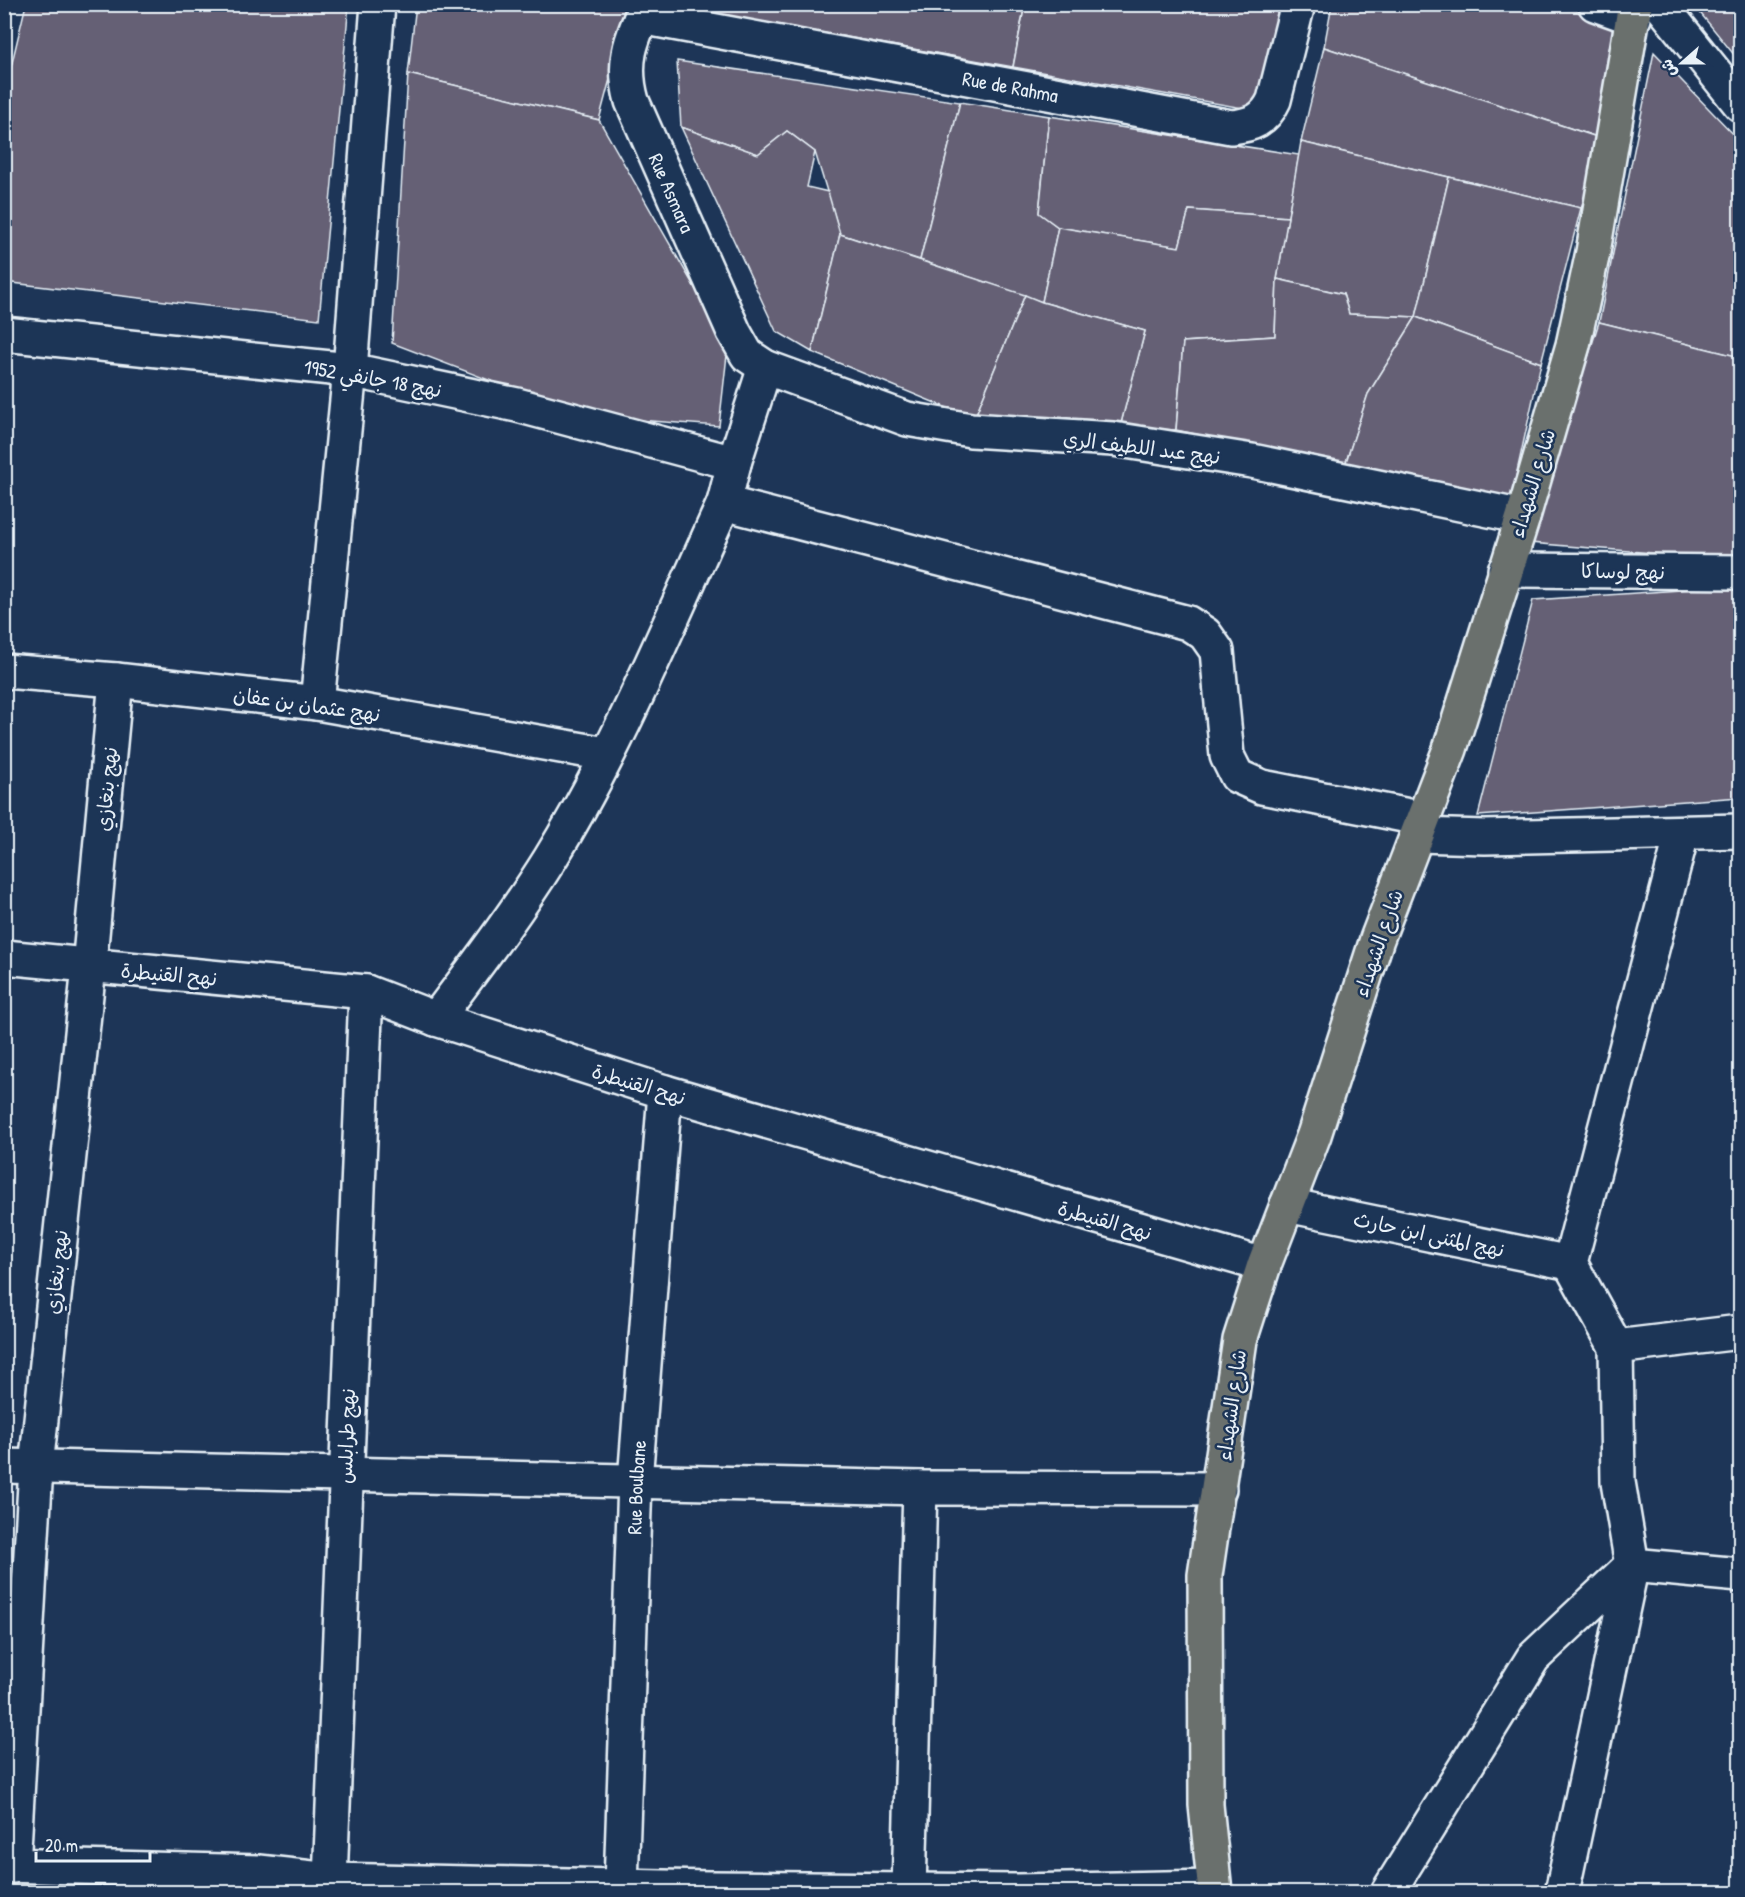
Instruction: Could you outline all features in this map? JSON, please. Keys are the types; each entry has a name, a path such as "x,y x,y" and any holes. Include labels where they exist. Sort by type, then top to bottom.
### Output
{"main road":[{"name":"شارع الشهداء","path":"1214,1890 1206,1805 1204,1575 1219,1489 1240,1340 1264,1265 1314,1135 1377,939 1450,748 1505,570 1524,517 1573,345 1643,9"}],"street":[{"path":"317,703 350,370 378,4"},
{"name":"Rue de Rahma","path":"644,11 1231,127 1246,126 1269,113 1275,100 1298,4"},
{"path":"1595,4 1643,9 1740,104"},
{"name":"Rue Asmara","path":"644,11 627,59 626,78 632,101 734,332 747,355 765,367"},
{"name":"نهج 18 جانفي 1952","path":"4,334 350,370 517,405 734,462"},
{"path":"436,1019 514,915 544,867 606,754 724,503 734,462 765,367"},
{"name":"نهج عبد اللطيف الري","path":"765,367 907,419 971,429 1124,441 1252,461 1524,517"},
{"path":"724,503 1188,623 1205,634 1217,651 1227,756 1237,776 1262,787 1421,827 1485,837 1740,831"},
{"name":"نهج لوساكا","path":"1505,570 1740,572"},
{"name":"نهج عثمان بن عفان","path":"4,671 116,680 317,703 606,754"},
{"name":"نهج بنغازي","path":"9,1866 20,1466 89,967 116,680"},
{"path":"1562,1893 1632,1565 1618,1482 1616,1347 1570,1263 1682,834"},
{"name":"نهح القنيطرة","path":"4,957 366,992 436,1019 665,1092 1264,1265"},
{"name":"نهج طرابلس","path":"330,1880 366,992"},
{"name":"Rue Boulbane","path":"621,1885 635,1481 665,1092"},
{"name":"نهج المثنى ابن حارث","path":"1287,1205 1570,1263"},
{"path":"1616,1347 1740,1332"},
{"path":"20,1466 920,1488 1219,1489"},
{"path":"909,1890 920,1488"},
{"path":"1388,1893 1533,1658 1632,1565 1740,1575"},
{"path":"9,1866 258,1882 330,1880 621,1885 710,1890 1018,1892 1214,1890"}],"building":[{"path":"26,4 349,4 319,319 4,282 4,96"},
{"path":"416,4 623,4 629,8 599,120 408,74"},
{"path":"687,4 1025,4 1013,67 685,8"},
{"path":"1025,4 1283,4 1259,111 1013,67"},
{"path":"1332,4 1559,4 1618,23 1603,139 1324,47"},
{"path":"1693,4 1740,4 1740,62"},
{"path":"1324,47 1603,139 1581,208 1301,142"},
{"path":"1654,52 1740,141 1740,357 1599,322"},
{"path":"677,61 960,102 920,260 840,234 815,152 787,131 758,154 681,127"},
{"path":"408,74 599,120 728,346 719,426 583,416 392,343"},
{"path":"960,102 1049,116 1039,213 1058,227 1042,302 920,260"},
{"path":"1049,116 1299,155 1288,217 1189,210 1179,247 1058,227 1039,213"},
{"path":"681,127 758,154 787,131 815,152 807,187 828,192 840,234 812,352 776,331"},
{"path":"1301,142 1449,177 1416,317 1349,314 1343,294 1277,279"},
{"path":"1449,177 1581,208 1541,363 1416,317"},
{"path":"1189,210 1288,217 1277,279 1275,336 1183,342 1176,430 1120,427 1145,331 1042,302 1058,227 1179,247"},
{"path":"840,234 1025,295 974,419 812,352"},
{"path":"1277,279 1343,294 1349,314 1416,317 1368,394 1345,465 1176,430 1183,342 1275,336"},
{"path":"1025,295 1042,302 1145,331 1120,427 974,419"},
{"path":"1416,317 1541,363 1510,503 1345,465 1368,394"},
{"path":"1599,322 1740,357 1740,560 1530,543"},
{"path":"1740,586 1740,797 1478,816 1533,600"}]}
